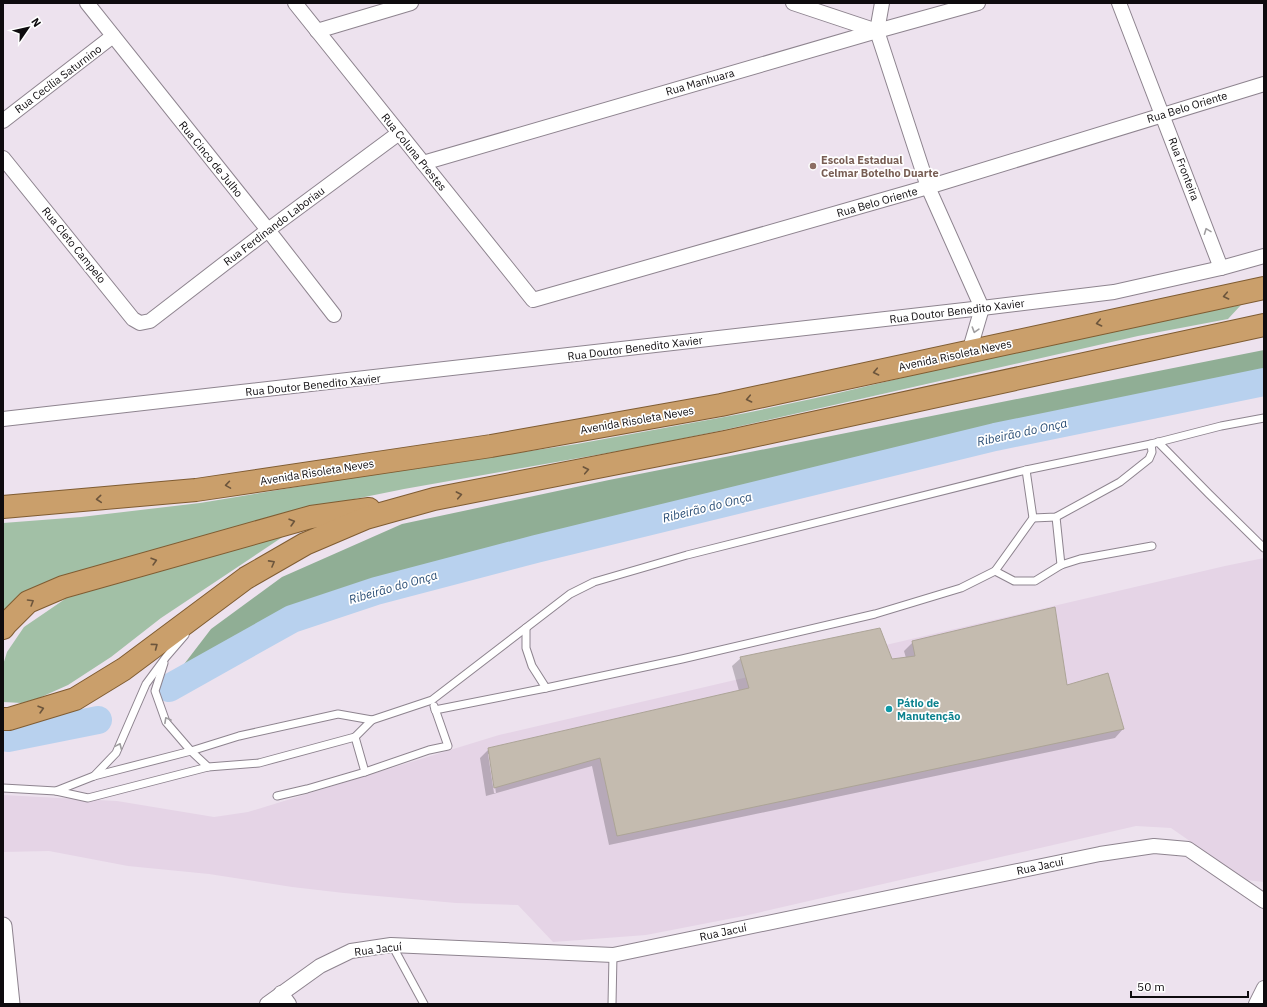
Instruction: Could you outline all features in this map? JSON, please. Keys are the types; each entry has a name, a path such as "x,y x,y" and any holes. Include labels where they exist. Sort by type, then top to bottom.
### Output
{"highway":[{"name":"Avenida Risoleta Neves","path":"3,507 196,490 491,446 721,405 1264,288"},
{"path":"3,628 28,602 63,586 311,517 434,500 725,442 1264,325"},
{"path":"3,719 9,719 75,699 124,670 246,578 305,544 366,518 434,500"}],"street":[{"name":"Rua Cinco de Julho","path":"88,3 334,315"},
{"name":"Rua Coluna Prestes","path":"295,3 533,300"},
{"path":"317,31 411,3"},
{"path":"793,3 877,31"},
{"path":"882,3 877,31 928,187 982,308 969,352"},
{"name":"Rua Manhuara","path":"423,163 978,3"},
{"name":"Rua Fronteira","path":"1119,3 1221,268"},
{"name":"Rua Cecília Saturnino","path":"3,121 113,36"},
{"name":"Rua Belo Oriente","path":"533,300 928,187 1264,84"},
{"name":"Rua Ferdinando Laboriau","path":"150,321 268,230 399,133"},
{"name":"Rua Cleto Campelo","path":"3,158 133,319 140,323 150,321"},
{"name":"Rua Doutor Benedito Xavier","path":"3,419 1114,292 1221,268 1264,256"},
{"name":"Rua Jacuí","path":"267,1004 285,998 320,966 351,951 392,945 613,955 1100,854 1154,846 1188,849 1264,901"},
{"path":"3,926 11,1004"},
{"path":"1256,1004 1264,988"}],"lane":[{"path":"3,788 56,791 88,798 208,767 259,763 355,738 372,720 432,700 570,594 594,582 687,554 1026,470 1155,443 1221,426 1264,418"},
{"path":"1033,518 1056,517 1120,482 1149,459 1155,443"},
{"path":"1155,443 1264,548"},
{"path":"435,710 682,659 875,614 961,588 995,571 1033,518 1026,470"},
{"path":"1056,517 1061,565"},
{"path":"995,571 1014,581 1035,581 1061,565 1080,559 1152,546"},
{"path":"94,776 116,753 146,684 166,657 201,616 246,578"},
{"path":"526,628 526,648 532,666 546,688"},
{"path":"166,657 155,691 166,722 190,751 208,767"},
{"path":"277,796 307,790 429,750 448,746 432,700"},
{"path":"56,791 94,776 190,751 239,736 338,714 372,720"},
{"path":"355,738 365,772"},
{"path":"392,945 424,1004"},
{"path":"612,1004 613,955"}],"shaded area":[{"path":"1264,558 1264,882 1246,880 1171,828 1136,826 744,916 646,935 553,942 518,905 456,903 344,893 292,887 209,874 128,866 49,851 3,852 3,795 117,801 214,817 248,812 499,735"}],"green space":[{"path":"1241,305 1228,319 1138,336 719,431 636,448 404,489 325,505 3,618 3,523 81,517 200,503 344,479 577,444 746,413 1160,320"},
{"path":"1264,350 1264,377 895,455 626,521 415,575 296,611 175,676 211,629 282,577 402,524 609,480"},
{"path":"299,526 161,618 111,657 68,685 39,698 22,703 3,702 3,665 7,652 24,627 68,597"}],"building":[{"name":"Pátio de Manutenção","path":"1055,607 1067,685 1108,673 1124,729 617,836 600,758 494,788 488,748 749,688 740,657 880,628 892,659 915,656 912,641"}],"waterway":[{"name":"Ribeirão do Onça","path":"169,688 292,619 376,591 536,549 995,437 1264,382"},
{"name":"Ribeirão do Onça","path":"8,738 98,720"}],"place":[{"name":"Escola Estadual Celmar Botelho Duarte","path":"813,166"},
{"name":"Pátio de Manutenção","path":"889,709"}]}
